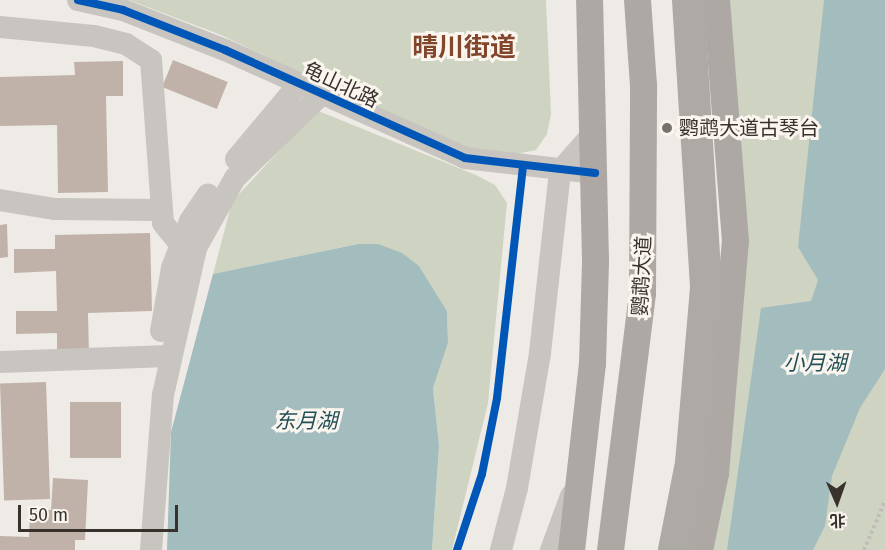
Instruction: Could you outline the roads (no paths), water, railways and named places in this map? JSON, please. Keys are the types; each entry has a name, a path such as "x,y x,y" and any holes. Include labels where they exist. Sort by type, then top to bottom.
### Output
{"highway":[{"path":"674,550 691,464 705,265 688,0"}],"main road":[{"path":"571,550 583,463 592,363 595,131 589,0"},
{"name":"鹦鹉大道","path":"610,550 642,281 643,85 637,0"},
{"path":"699,550 715,473 735,241 716,0"}],"street":[{"name":"龟山北路","path":"78,0 123,10 299,84 465,158 560,171 595,173"},
{"path":"0,27 94,36 126,44 151,60 161,210 167,233 180,244"},
{"path":"151,550 163,395 166,293 180,244 213,186 299,84"},
{"path":"165,356 196,248 219,201 252,160 321,95"},
{"path":"501,550 516,497 540,353 560,171 595,131"},
{"path":"0,201 54,209 161,210"},
{"path":"0,362 165,356"},
{"path":"551,550 583,463"}],"water":[{"name":"小月湖","path":"824,0 885,0 885,369 860,408 832,476 825,526 813,550 727,550 761,308 811,301 818,280 798,247"},
{"name":"东月湖","path":"358,244 378,244 402,253 419,266 447,311 448,343 433,388 439,446 432,550 167,550 171,432 213,274"}],"place":[{"name":"鹦鹉大道古琴台","path":"667,128"}],"district":[{"name":"晴川街道","path":"464,48"}]}
